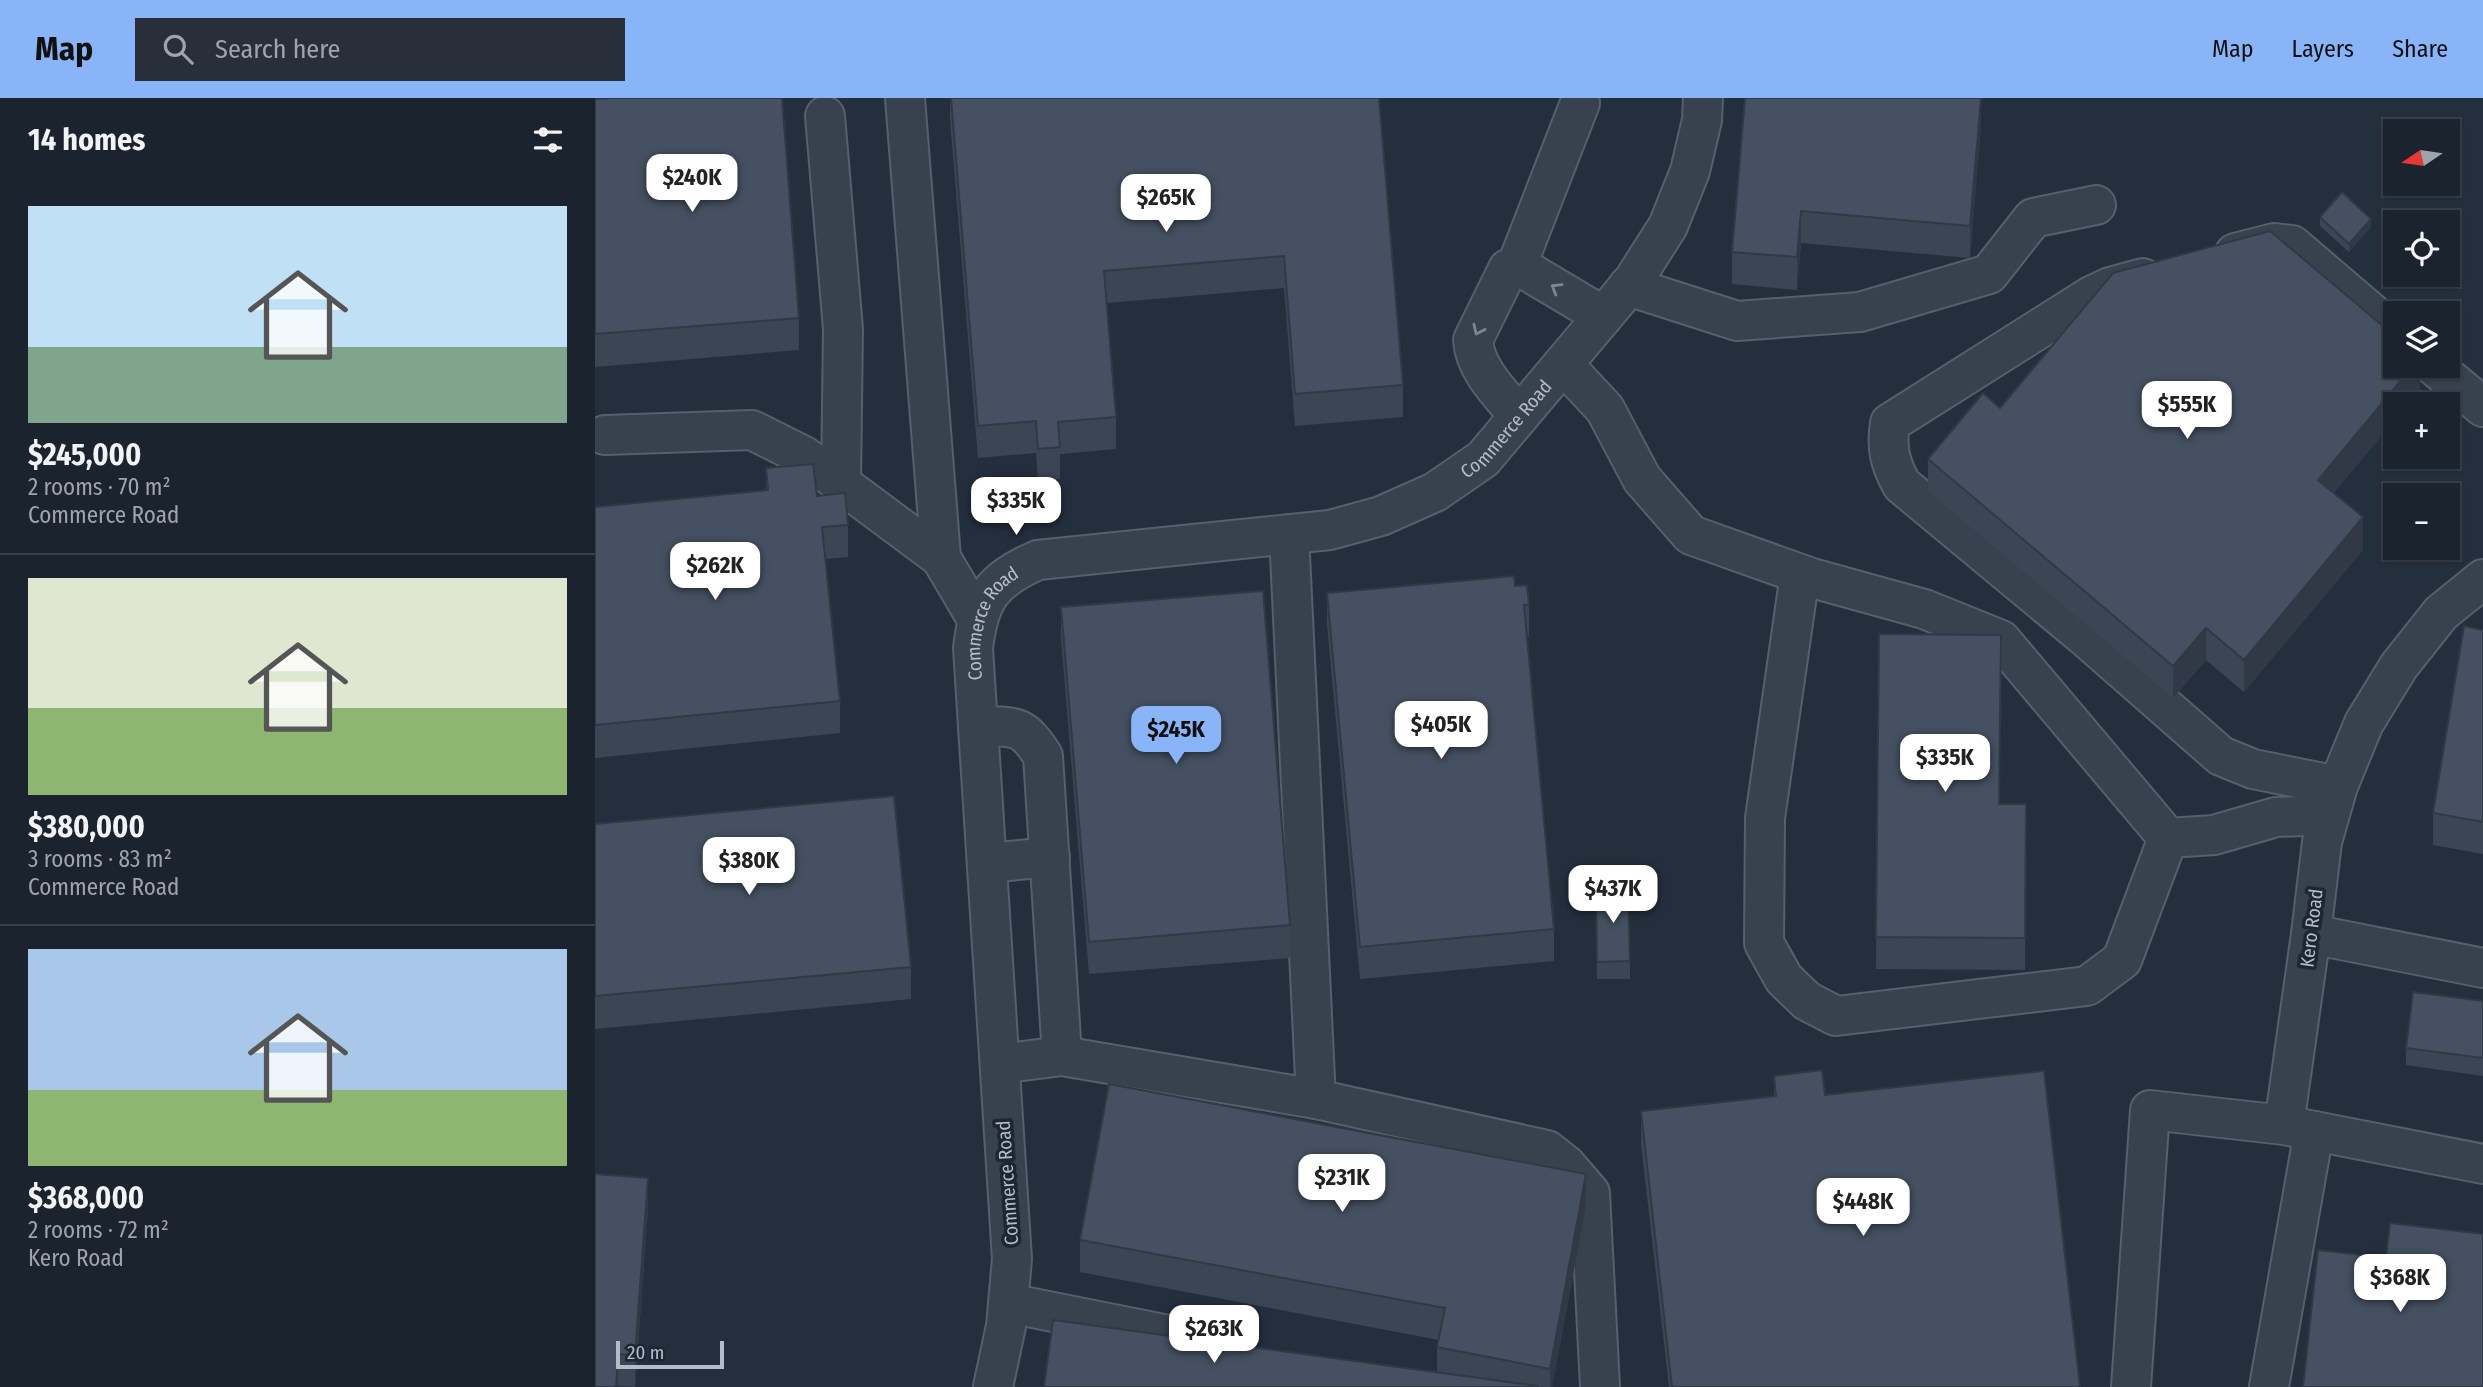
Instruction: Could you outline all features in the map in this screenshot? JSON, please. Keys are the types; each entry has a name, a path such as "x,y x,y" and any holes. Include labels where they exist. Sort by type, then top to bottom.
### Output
{"street":[{"path":"905,98 941,558"},
{"name":"Commerce Road","path":"993,1387 1006,1326 1012,1259 974,648 977,619 991,591 1012,571 1038,560 1330,530 1381,516 1435,492 1483,459 1628,286 1668,226 1686,182 1702,120 1703,98"},
{"path":"1519,416 1479,365 1473,340 1508,269 1517,265 1580,103"},
{"path":"825,116 843,329 841,483"},
{"path":"1628,286 1737,321 1860,312 1989,274 2033,218 2096,205"},
{"path":"2334,800 2221,756 2084,636 1902,485 1891,466 1887,443 1890,423 2091,296 2110,287 2274,243 2292,245 2383,323"},
{"path":"1517,265 1603,316"},
{"path":"1563,364 1605,409 1642,479 1691,535 1800,574 1924,609 2001,640 2168,838"},
{"path":"2448,378 2483,408"},
{"path":"604,435 751,430 804,456 941,558 977,619"},
{"path":"1289,534 1316,1099"},
{"path":"1800,574 1765,818 1764,943 1784,979 1807,1001 1836,1016 2087,986 2122,960 2168,838"},
{"name":"Kero Road","path":"2269,1387 2299,1128 2311,934 2322,842 2334,800 2364,723 2399,666 2441,613 2483,579"},
{"path":"978,726 1014,727 1030,736 1043,756 1062,1056"},
{"path":"2168,838 2214,835 2334,800"},
{"path":"987,863 1050,857"},
{"path":"2311,934 2483,968"},
{"path":"1000,1064 1062,1056 1316,1099 1547,1150 1566,1166 1590,1193 1600,1387"},
{"path":"2131,1387 2150,1110 2299,1128 2483,1164"},
{"path":"1008,1303 1265,1354"}],"building":[{"path":"782,98 799,318 595,334 595,99"},
{"path":"951,98 1379,98 1403,385 1295,394 1284,256 1104,271 1116,417 1058,422 1060,447 1038,449 1036,421 978,426"},
{"path":"1745,98 1981,98 1970,226 1801,211 1797,257 1732,252"},
{"path":"2342,192 2371,219 2349,244 2320,217"},
{"path":"2270,231 2383,326 2383,378 2403,378 2391,392 2383,392 2383,402 2318,480 2363,517 2244,660 2206,628 2173,666 1928,459 1983,393 2000,408 2113,273"},
{"path":"813,464 817,496 845,493 848,525 822,527 840,701 595,725 595,507 768,490 766,468"},
{"path":"1514,576 1515,586 1527,585 1529,605 1524,605 1554,929 1360,947 1327,593"},
{"path":"1263,591 1290,925 1089,942 1061,607"},
{"path":"2464,626 2483,630 2483,822 2433,813"},
{"path":"1879,634 2001,635 1999,804 2026,804 2025,938 1876,937"},
{"path":"894,796 911,967 595,996 595,824"},
{"path":"1596,889 1628,889 1630,961 1597,962"},
{"path":"2413,992 2483,1001 2483,1058 2406,1048"},
{"path":"1822,1070 1825,1095 2044,1071 2080,1387 1672,1387 1641,1111 1776,1096 1774,1076"},
{"path":"1109,1084 1586,1174 1550,1369 1437,1347 1445,1308 1080,1240"},
{"path":"595,1174 648,1178 635,1355 618,1354 616,1387 595,1387"},
{"path":"2390,1223 2483,1234 2483,1387 2303,1387 2318,1250 2386,1258"},
{"path":"1053,1320 1538,1386 1538,1387 1044,1387"}]}
